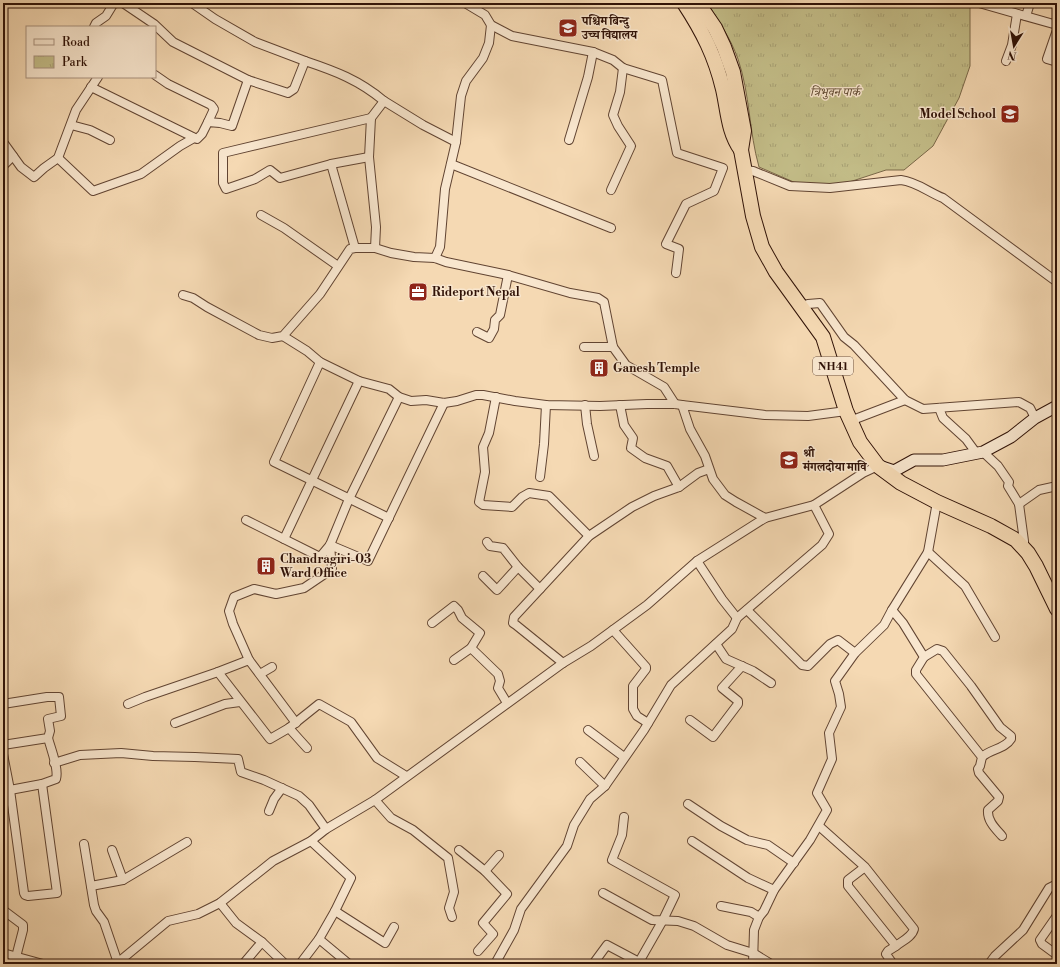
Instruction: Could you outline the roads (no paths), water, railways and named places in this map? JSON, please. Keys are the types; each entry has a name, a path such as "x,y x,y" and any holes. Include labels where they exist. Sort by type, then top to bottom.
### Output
{"highway":[{"name":"NH41","path":"684,3 699,11 715,28 724,47 733,72 744,131 741,150 744,170 753,216 762,247 776,272 823,337 848,416 860,442 878,466 901,483 937,502 991,526 1016,540 1024,548 1036,566 1057,609"}],"street":[{"path":"94,26 96,23 106,16 114,3"},
{"path":"123,3 154,24 173,42 248,80 288,93 294,89 305,61"},
{"path":"192,3 215,19 255,42 336,71 371,90 384,101 423,125 456,142"},
{"path":"465,3 484,15 491,25 512,36 593,52 613,60 623,68 662,80 677,153 723,168 714,191 686,204 666,244 679,249 676,273"},
{"path":"979,3 1057,25"},
{"path":"1026,16 1030,3"},
{"path":"1006,61 1012,44 1017,14"},
{"path":"435,258 440,248 445,188 456,142 461,96 466,81 483,58 489,43 491,25"},
{"path":"1057,30 1047,58 1057,62"},
{"path":"569,140 588,77 593,52"},
{"path":"611,190 631,146 613,115 620,92 623,68"},
{"path":"58,158 93,191 141,174 180,146 194,138 196,139 202,134 214,109 211,105 168,84 156,75"},
{"path":"3,142 21,168 34,177 58,158 76,110 97,78"},
{"path":"208,122 232,126 248,80"},
{"path":"91,87 194,138"},
{"path":"374,248 376,227 369,157 371,118 384,101"},
{"path":"369,157 331,164 280,178 270,170 255,179 226,189 224,183 223,153 371,118"},
{"path":"71,125 90,130 110,140"},
{"path":"3,166 13,156"},
{"path":"331,164 355,248"},
{"path":"451,164 611,228"},
{"path":"744,170 753,171 790,186 830,188 901,180 912,182 943,198 1057,282"},
{"path":"261,215 284,228 338,266"},
{"path":"183,295 193,298 259,335 272,338 283,336 320,294 350,249 374,248 414,257 435,258 446,262 508,275 562,292 598,298 604,302 613,347 626,365 664,387 678,405 705,456 713,479 725,495 765,518"},
{"path":"476,332 489,338 494,329 495,320 500,315 508,275"},
{"path":"800,307 808,304 820,303 844,337 854,345 905,400 923,409 1019,402 1030,408 1035,418"},
{"path":"283,336 307,351 320,362 359,381 389,389 399,397 412,401 426,400 444,403 483,394 515,401 546,405 678,405 755,415 848,416 905,400"},
{"path":"584,347 613,347"},
{"path":"320,362 274,462 349,500 389,518"},
{"path":"284,539 359,381"},
{"path":"246,520 320,557 330,545 349,500 399,397"},
{"path":"496,397 489,433 484,447 485,472 479,502 483,505 512,507 529,492 550,496 589,536"},
{"path":"330,545 368,561 444,403"},
{"path":"540,477 544,444 546,405"},
{"path":"585,405 587,424 594,456"},
{"path":"620,405 624,425 633,438 632,448 645,458 667,466 679,487"},
{"path":"84,844 96,912 104,922 117,964 168,921 198,914 220,903 273,861 311,841 326,829 375,800 562,663 591,646 647,605 697,561 765,518 814,505 863,473 878,466 894,471 914,460 943,460 980,453 1011,437 1035,418 1057,406"},
{"path":"939,408 943,418 980,453 998,466 1009,482 1008,486 1019,504 1024,548"},
{"path":"562,663 513,622 514,617 589,536 632,507 654,496 679,487 698,473 709,469"},
{"path":"1019,504 1039,490 1057,486"},
{"path":"753,964 754,930 759,917 764,911 774,890 819,826 827,810 817,793 832,759 829,733 840,707 839,694 835,681 855,654 884,625 928,552 937,502"},
{"path":"495,964 514,930 521,909 568,846 574,825 590,799 605,786 648,724 671,685 732,629 737,618 822,545 829,534 814,505"},
{"path":"486,542 490,546 503,548 518,567 540,588"},
{"path":"296,723 249,660 233,624 229,611 234,597 254,589 276,594 304,588 332,569 330,545"},
{"path":"928,552 965,586 995,637"},
{"path":"697,561 722,599 737,618"},
{"path":"483,576 497,590 518,567"},
{"path":"432,623 454,606 462,618 480,633 471,648 454,660"},
{"path":"747,610 802,665 808,666 830,644 838,640 855,654"},
{"path":"892,610 903,623 924,657"},
{"path":"613,630 646,667 633,686 633,709 636,716 648,724"},
{"path":"716,644 726,659 753,671 771,683"},
{"path":"471,648 498,674 500,681 498,688 507,703"},
{"path":"982,757 916,674 916,670 924,657 937,649 943,651 971,686 1000,727 1011,736 1009,743 982,757 978,769 999,797 998,801 988,810 988,814 989,819 1002,836"},
{"path":"128,704 249,660"},
{"path":"690,720 713,737 738,704 738,701 722,688 742,666"},
{"path":"260,674 272,667"},
{"path":"218,672 270,739 289,728 319,704 351,722 377,758 406,776"},
{"path":"3,704 46,697 59,697 61,716 48,719 50,731 48,738 57,776 56,779 42,784 10,790"},
{"path":"175,723 225,704 240,702"},
{"path":"289,728 307,748"},
{"path":"588,730 624,757"},
{"path":"3,745 48,738"},
{"path":"54,763 80,755 121,753 153,756 238,759 241,772 264,780 299,796 308,805 326,829"},
{"path":"3,755 10,790 25,895 28,896 57,893 42,784"},
{"path":"580,762 605,786"},
{"path":"270,811 274,799 282,788"},
{"path":"375,800 391,818 413,830 448,858 454,892 449,908 452,917"},
{"path":"688,804 721,826 747,840 768,845 794,863"},
{"path":"593,964 607,945 639,962 663,920 675,895 612,860 622,835 624,817"},
{"path":"819,826 865,867 914,929 914,933 886,954 893,964"},
{"path":"300,964 319,939 351,878 311,841"},
{"path":"692,841 748,878 774,890"},
{"path":"91,886 123,880 187,842"},
{"path":"112,850 123,880"},
{"path":"459,850 484,871 507,894 483,923 494,934 478,951"},
{"path":"484,871 500,854"},
{"path":"865,867 848,880 848,886 896,946"},
{"path":"989,964 995,956 1023,930 1049,888 1057,884"},
{"path":"603,893 652,920 678,921 694,926 727,945 753,953 772,964"},
{"path":"220,903 236,923 262,942 285,964"},
{"path":"721,906 751,912 759,917"},
{"path":"3,910 22,925 24,930 16,957"},
{"path":"335,911 384,946 394,927"},
{"path":"1056,917 1040,940 1042,944 1057,955"},
{"path":"319,939 349,964"},
{"path":"244,964 262,942"},
{"path":"3,953 43,964"}],"place":[{"name":"पश्चिम बिन्दु उच्च विद्यालय","path":"568,28"},
{"name":"Model School","path":"1010,114"},
{"name":"Rideport Nepal","path":"418,292"},
{"name":"Ganesh Temple","path":"599,368"},
{"name":"श्री मंगलदोया मावि","path":"789,460"},
{"name":"Chandragiri-03 Ward Office","path":"266,566"}],"park label":[{"name":"त्रिभुवन पार्क","path":"835,92"}]}
